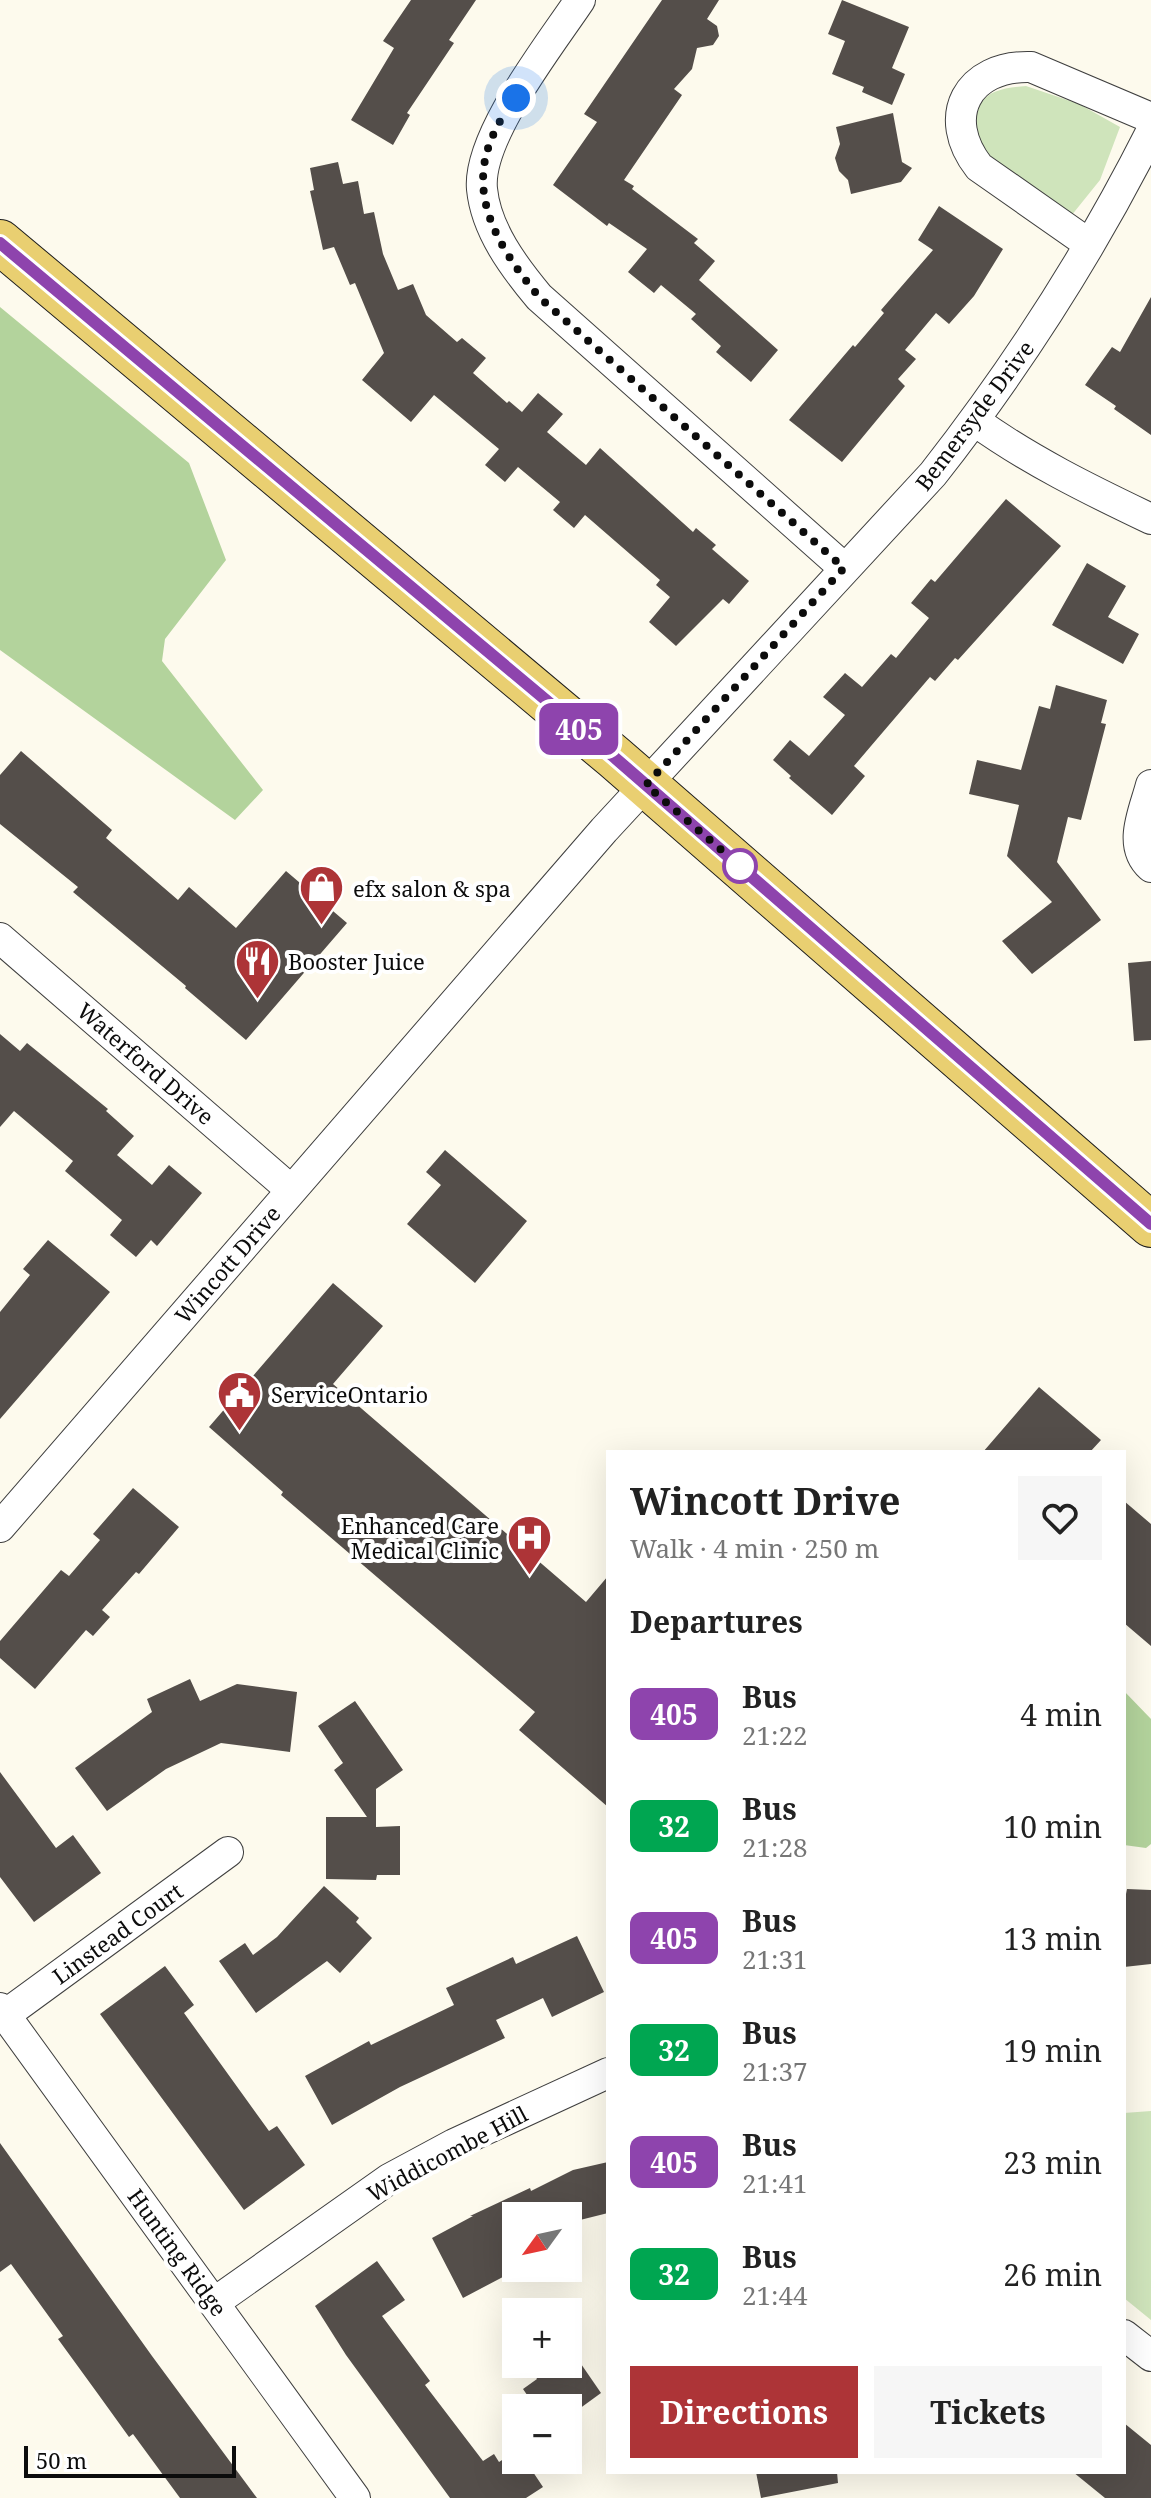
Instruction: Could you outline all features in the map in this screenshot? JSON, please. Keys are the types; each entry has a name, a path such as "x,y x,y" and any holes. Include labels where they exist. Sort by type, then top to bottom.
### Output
{"main road":[{"path":"0,242 646,785 1151,1225"}],"street":[{"path":"580,0 495,130 484,162 482,189 497,235 518,271 539,297 844,568"},
{"path":"1089,244 979,167 967,152 961,134 961,116 967,97 978,83 994,72 1012,67 1031,67 1151,118"},
{"name":"Bemersyde Drive","path":"646,785 933,474 975,421 1034,334 1089,244 1151,132"},
{"path":"975,421 1002,440 1151,519"},
{"name":"Wincott Drive","path":"0,1527 646,785"},
{"path":"1150,795 1137,842 1139,852 1151,867"},
{"name":"Waterford Drive","path":"0,938 291,1190"},
{"name":"Linstead Court","path":"3,2011 228,1852"},
{"name":"Hunting Ridge","path":"3,2011 355,2498"},
{"name":"Widdicombe Hill","path":"215,2302 389,2179 454,2144 606,2074"},
{"path":"1126,2337 1151,2356"}],"green space":[{"path":"1026,86 1079,104 1120,127 1100,180 1071,216 1007,179 970,140 979,106 984,99 999,90"},
{"path":"0,307 189,463 226,560 165,639 162,661 263,790 235,820 0,650"},
{"path":"1126,1693 1151,1719 1151,1844 1146,1848 1126,1845"},
{"path":"1151,2111 1151,2320 1126,2300 1126,2113"}],"building":[{"path":"411,0 476,0 449,40 454,43 407,113 410,115 393,145 351,120 394,48 383,41"},
{"path":"662,0 719,0 707,19 717,26 719,36 713,45 697,48 692,69 674,89 682,95 624,180 698,239 694,243 715,261 699,280 778,350 751,382 716,352 721,346 691,319 696,314 661,285 654,293 628,272 647,249 609,223 607,226 553,185 597,122 584,114"},
{"path":"842,0 909,27 892,68 905,74 892,105 862,92 864,87 832,74 845,41 828,34"},
{"path":"893,113 902,162 912,168 901,182 851,194 848,180 839,171 835,158 840,144 836,127"},
{"path":"338,162 343,184 358,181 364,214 374,212 383,254 398,290 413,284 426,315 457,342 462,338 486,358 473,373 522,412 538,393 563,414 547,432 586,465 600,448 693,532 696,528 716,545 712,549 749,581 729,604 723,599 676,646 649,622 670,597 656,585 660,580 585,515 574,528 553,510 560,502 518,467 505,482 485,465 499,449 434,395 411,422 362,380 384,353 355,283 350,285 334,247 323,250 310,191 314,190 310,168"},
{"path":"939,206 1003,249 974,296 949,324 936,313 905,350 916,359 898,379 905,386 842,462 789,420 884,313 881,310 933,250 918,240"},
{"path":"1151,297 1151,435 1085,385 1112,347 1120,352"},
{"path":"1006,499 1061,546 958,660 955,658 935,681 930,677 871,746 854,766 865,776 832,815 773,760 790,740 809,756 845,715 823,697 845,673 862,687 891,654 896,658 929,618 911,603 931,579 935,582"},
{"path":"1087,563 1126,586 1108,617 1139,634 1123,664 1052,625"},
{"path":"1056,685 1107,700 1101,723 1106,724 1081,820 1068,817 1057,862 1101,920 1032,974 1002,941 1052,902 1007,856 1019,805 969,794 977,760 1021,770 1039,706 1050,709"},
{"path":"21,751 112,830 106,838 178,900 189,887 236,928 286,871 347,923 246,1040 73,892 78,887 0,824 0,775"},
{"path":"1151,961 1151,1040 1134,1041 1128,963"},
{"path":"0,1034 20,1051 27,1043 108,1109 106,1111 134,1136 117,1155 152,1185 169,1165 202,1193 157,1246 151,1240 136,1257 110,1235 122,1220 65,1171 73,1161 14,1111 0,1127"},
{"path":"445,1150 527,1221 475,1283 407,1224 441,1185 426,1172"},
{"path":"48,1240 110,1292 0,1419 0,1312 30,1275 23,1269"},
{"path":"333,1283 383,1326 333,1384 586,1602 606,1578 606,1805 519,1730 535,1712 281,1495 283,1492 209,1427"},
{"path":"1039,1387 1101,1440 1092,1450 985,1450"},
{"path":"133,1488 179,1527 139,1574 136,1572 102,1610 110,1617 93,1636 86,1630 35,1689 0,1658 0,1641 61,1570 69,1576 100,1540 93,1534"},
{"path":"1126,1503 1151,1524 1151,1646 1126,1625"},
{"path":"190,1679 200,1701 237,1684 297,1692 290,1752 221,1743 166,1769 107,1811 75,1768 152,1712 147,1699"},
{"path":"355,1701 403,1770 376,1789 376,1827 400,1826 400,1875 377,1875 376,1880 326,1879 326,1817 367,1817 334,1770 343,1763 318,1726"},
{"path":"0,1772 56,1848 73,1835 101,1873 34,1922 0,1877"},
{"path":"324,1886 359,1918 356,1922 372,1938 340,1973 327,1961 256,2013 219,1961 245,1943 253,1955 277,1937"},
{"path":"1127,1889 1151,1890 1151,1964 1126,1967"},
{"path":"577,1936 604,1992 552,2017 543,1998 496,2020 505,2038 400,2087 332,2125 305,2076 369,2041 371,2045 454,2005 446,1988 513,1957 516,1964"},
{"path":"165,1966 194,2005 184,2013 269,2131 277,2126 305,2165 244,2210 100,2014"},
{"path":"0,2143 257,2498 180,2498 133,2434 129,2437 58,2339 63,2336 11,2264 0,2272"},
{"path":"606,2162 606,2214 582,2220 582,2202 502,2202 502,2277 463,2298 432,2238 473,2216 470,2216 530,2188 531,2191 573,2170"},
{"path":"377,2261 405,2300 382,2316 430,2381 425,2385 483,2461 494,2454 499,2462 502,2460 502,2474 534,2474 543,2487 526,2498 450,2498 346,2355 315,2306"},
{"path":"582,2365 601,2393 582,2407 582,2394 526,2394 523,2389 537,2379 582,2378"},
{"path":"1126,2425 1151,2445 1151,2498 1105,2498 1075,2474 1126,2474"},
{"path":"756,2474 837,2474 838,2483 761,2498"}],"bus line":[{"name":"405","path":"0,243 614,757 1151,1224"}],"place":[{"name":"efx salon & spa","path":"322,927"},
{"name":"Booster Juice","path":"257,1000"},
{"name":"ServiceOntario","path":"240,1433"},
{"name":"Enhanced Care Medical Clinic","path":"530,1577"}],"route":[{"path":"516,98 495,130 484,162 482,189 488,215 518,271 539,297 844,568 646,785 740,866"}]}
